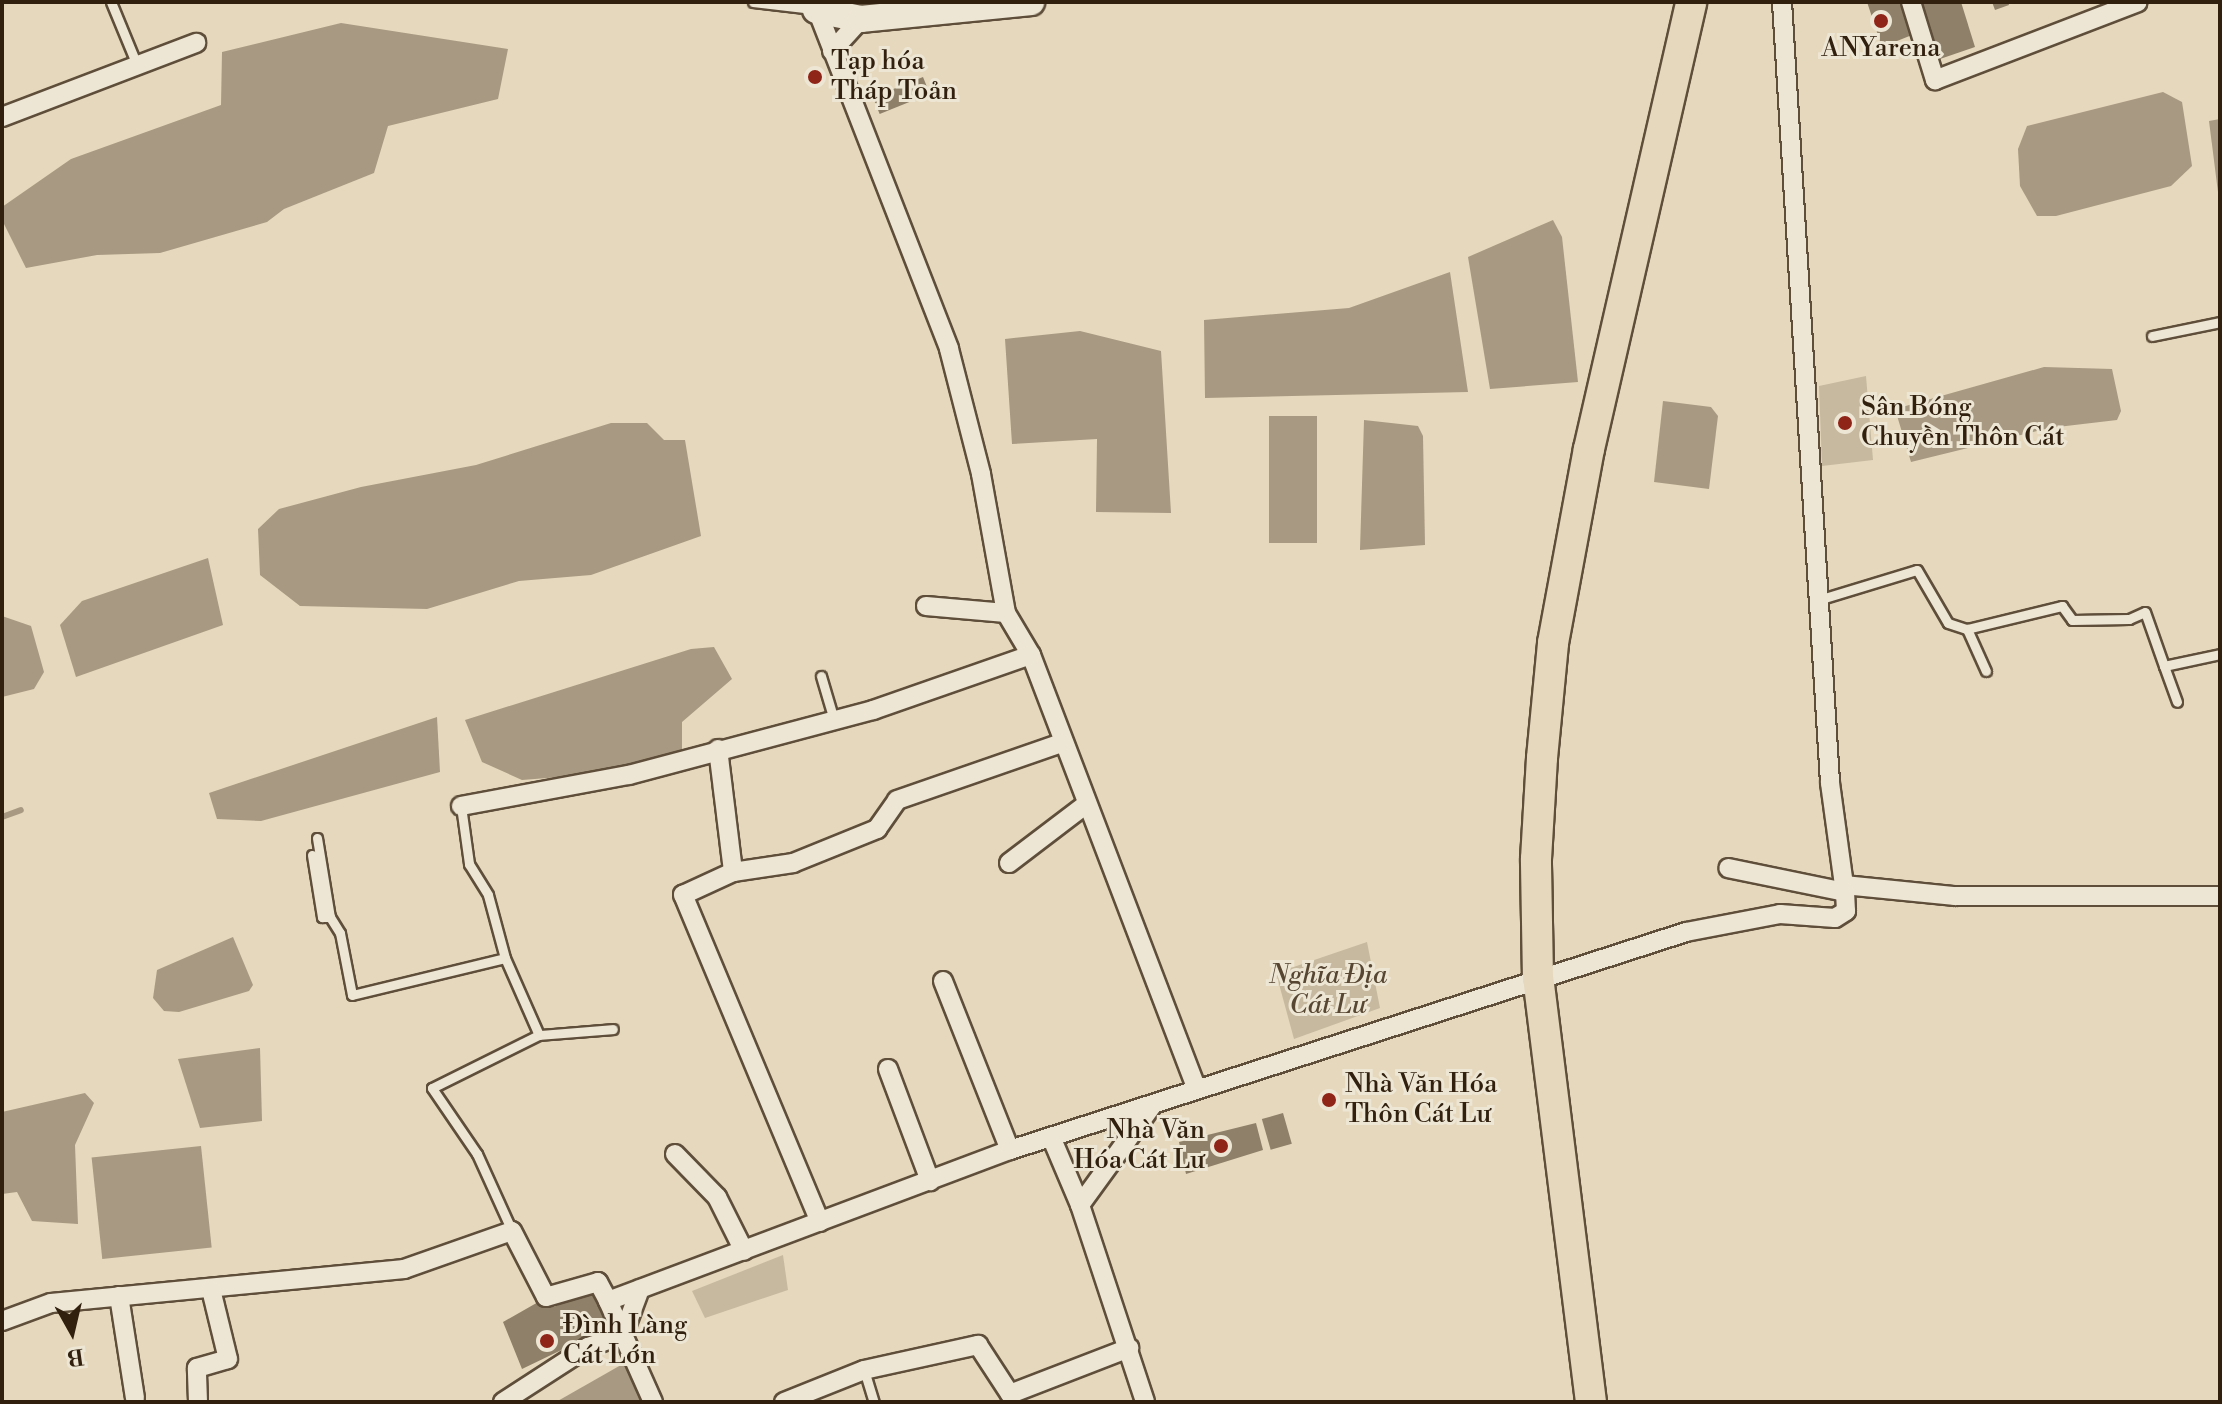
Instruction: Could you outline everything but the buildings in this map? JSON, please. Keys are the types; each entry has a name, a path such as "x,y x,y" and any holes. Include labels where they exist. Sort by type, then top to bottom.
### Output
{"main road":[{"path":"815,6 861,19 1031,2"},
{"path":"1591,1402 1538,979 1536,859 1553,643 1589,449 1691,2"}],"street":[{"path":"608,1301 1010,1150 1152,1106 1196,1088 1304,1061 1538,979 1717,925 1780,914 1835,918 1846,911 1830,783 1782,2"},
{"path":"1911,2 1935,80 2138,2"},
{"path":"815,6 949,349 981,474 1006,613 1031,655 1085,805 1196,1088"},
{"path":"832,51 861,19"},
{"path":"2,117 196,43"},
{"path":"926,606 1006,613"},
{"path":"461,806 629,775 834,720 1031,655"},
{"path":"820,1222 683,895 733,872 793,863 877,829 897,800 1062,743"},
{"path":"718,749 733,872"},
{"path":"1009,863 1085,805"},
{"path":"1728,868 1845,888 1955,896 2220,896"},
{"path":"943,981 1010,1150"},
{"path":"888,1069 930,1181"},
{"path":"1080,1205 1152,1106"},
{"path":"1052,1139 1080,1205 1145,1402"},
{"path":"675,1154 717,1197 744,1251"},
{"path":"2,1321 51,1303 404,1269 512,1231 546,1297 598,1282 653,1402"},
{"path":"198,1402 197,1368 228,1359 211,1289"},
{"path":"623,1335 640,1289"},
{"path":"119,1296 135,1398"},
{"path":"503,1402 588,1347 623,1335"},
{"path":"784,1402 864,1370 978,1345 1012,1398 1129,1348"}],"lane":[{"path":"111,2 137,65"},
{"path":"753,2 815,6"},
{"path":"2152,336 2220,322"},
{"path":"1818,600 1917,570 1948,623 1967,629 2062,606 2072,620 2129,619 2145,612 2177,702"},
{"path":"1967,629 1986,671"},
{"path":"2164,666 2220,654"},
{"path":"821,676 834,720"},
{"path":"461,806 469,864 488,895 505,958 539,1035"},
{"path":"317,838 330,917 340,933 352,995 505,958"},
{"path":"312,855 322,917 330,917"},
{"path":"512,1231 477,1154 432,1088 539,1035 613,1029"},
{"path":"864,1370 874,1402"}],"green space":[{"name":"Sân Bóng Chuyền Thôn Cát","path":"1866,376 1873,460 1822,466 1819,386"},
{"name":"Nghĩa Địa Cát Lư","path":"1367,942 1380,1008 1294,1039 1276,973"},
{"path":"783,1255 788,1290 705,1318 692,1291"}],"shaded area":[{"path":"341,23 508,49 498,99 388,126 374,173 284,209 267,222 160,253 97,255 26,268 2,220 2,207 71,159 221,105 222,52"},
{"path":"2163,92 2182,102 2192,166 2171,186 2056,216 2037,216 2020,186 2018,149 2027,126"},
{"path":"2220,119 2220,208 2209,121"},
{"path":"1553,220 1562,237 1578,382 1490,389 1468,257"},
{"path":"1450,272 1468,392 1205,398 1204,320 1349,308"},
{"path":"1080,331 1161,351 1171,513 1096,512 1097,439 1012,444 1005,339"},
{"path":"2044,367 2112,369 2121,411 2117,420 2049,428 1911,462 1895,409"},
{"path":"1663,401 1711,407 1718,416 1709,489 1654,482"},
{"path":"1269,416 1317,416 1317,543 1269,543"},
{"path":"1364,420 1418,426 1423,436 1425,545 1360,550"},
{"path":"611,423 647,423 664,440 685,440 701,536 591,575 519,581 427,609 300,606 260,575 258,529 279,509 361,487 476,465"},
{"path":"208,558 223,625 76,677 60,625 82,601"},
{"path":"2,616 31,626 44,672 34,689 2,697"},
{"path":"714,647 732,679 682,722 682,752 585,775 522,780 482,762 465,720 691,649"},
{"path":"437,717 440,772 261,821 217,819 209,793"},
{"path":"233,937 253,985 249,991 179,1012 164,1011 153,998 157,970"},
{"path":"260,1048 262,1121 200,1128 178,1059"},
{"path":"85,1093 94,1103 75,1145 78,1224 32,1221 17,1192 2,1194 2,1112"},
{"path":"201,1146 212,1247 102,1259 92,1157"},
{"path":"628,1361 646,1402 556,1402"}],"waterway":[{"path":"2,817 21,810"}],"place":[{"name":"ANYarena","path":"1881,21"},
{"name":"Tạp hóa Tháp Toản","path":"815,77"},
{"name":"Sân Bóng Chuyền Thôn Cát","path":"1845,423"},
{"name":"Nhà Văn Hóa Thôn Cát Lư","path":"1329,1100"},
{"name":"Nhà Văn Hóa Cát Lư","path":"1221,1146"},
{"name":"Đình Làng Cát Lớn","path":"547,1341"}]}
